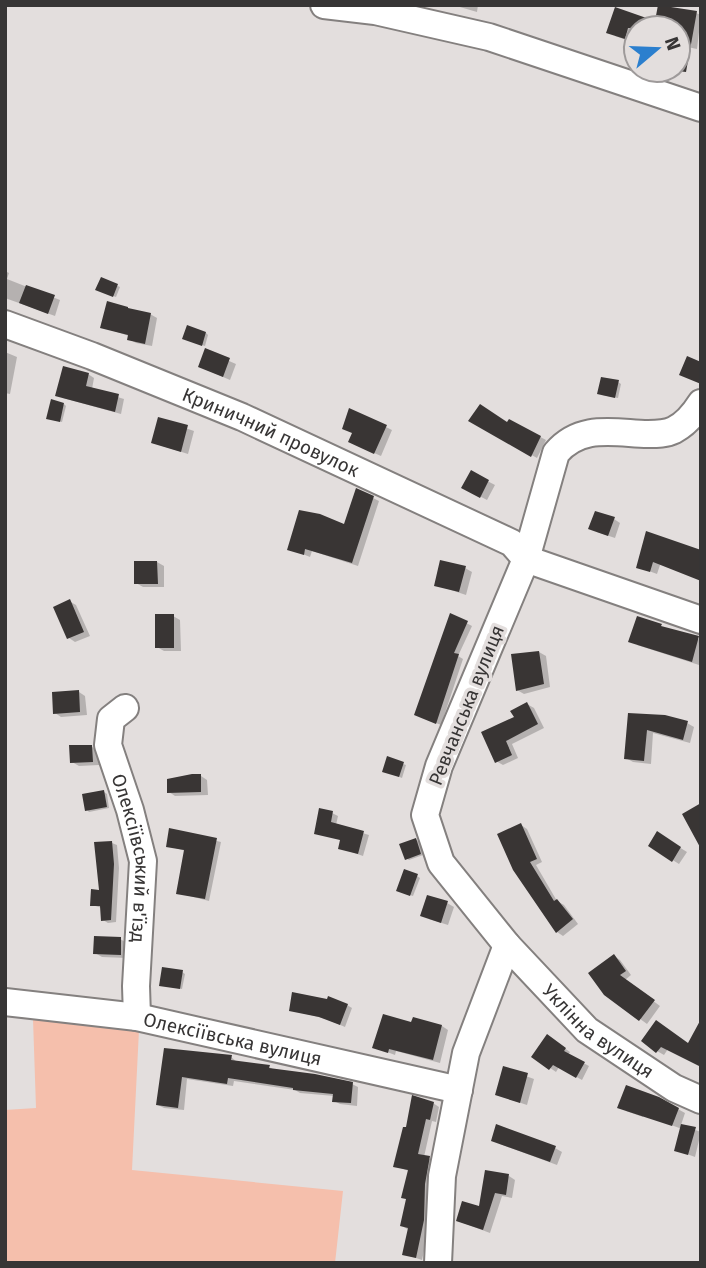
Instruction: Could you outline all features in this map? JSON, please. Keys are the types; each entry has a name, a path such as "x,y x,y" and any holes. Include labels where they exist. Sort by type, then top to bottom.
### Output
{"street":[{"path":"324,5 375,11 489,37 701,108"},
{"name":"Криничний провулок","path":"5,324 242,417 512,543 526,559 701,621"},
{"name":"Ревчанська вулиця","path":"507,945 441,863 425,816 439,766 526,559 556,453 566,441 581,434 661,434 673,431 688,420 701,403"},
{"name":"Олексіївський в'їзд","path":"125,708 111,719 108,745 130,810 143,861 136,986 137,1017"},
{"path":"438,1263 442,1176 466,1053 507,945"},
{"name":"Уклінна вулиця","path":"507,945 587,1030 674,1088 701,1100"},
{"name":"Олексіївська вулиця","path":"5,1002 137,1017 459,1090"}],"shaded area":[{"path":"33,1019 139,1030 132,1170 343,1191 335,1263 5,1263 5,1110 36,1108"}],"building":[{"path":"658,5 697,11 692,39 692,14 656,14"},
{"path":"615,7 635,14 622,14 622,38 606,33"},
{"path":"101,277 118,284 113,297 95,290"},
{"path":"26,285 55,295 48,314 19,303"},
{"path":"107,301 151,313 145,344 127,340 128,335 100,328"},
{"path":"187,325 206,332 202,346 182,339"},
{"path":"205,348 230,358 223,377 198,367"},
{"path":"687,356 701,362 701,384 679,375"},
{"path":"63,366 89,373 86,386 119,394 115,412 55,396"},
{"path":"601,377 619,380 615,398 597,394"},
{"path":"51,399 64,403 60,422 46,419"},
{"path":"480,404 507,422 509,419 541,436 531,457 468,421"},
{"path":"349,408 387,425 374,454 348,442 352,433 342,429"},
{"path":"158,417 188,425 181,452 151,443"},
{"path":"471,470 489,480 480,498 461,488"},
{"path":"356,488 374,496 352,563 305,549 304,555 287,550 299,510 320,514 344,524"},
{"path":"595,511 615,517 608,536 588,529"},
{"path":"646,531 701,550 701,581 653,562 650,572 636,568"},
{"path":"440,560 466,566 459,592 434,586"},
{"path":"134,561 157,561 158,584 134,584"},
{"path":"70,599 84,632 67,639 53,607"},
{"path":"450,613 468,621 454,653 459,654 436,724 414,715"},
{"path":"155,614 174,614 174,648 155,648"},
{"path":"637,616 662,624 661,626 699,636 692,662 628,642"},
{"path":"539,651 544,684 516,691 511,654"},
{"path":"79,690 80,712 53,714 52,692"},
{"path":"527,702 538,724 506,741 512,755 495,763 481,732 514,717 510,711"},
{"path":"628,713 665,715 688,721 683,740 647,730 644,761 624,759"},
{"path":"69,745 92,745 93,762 70,763"},
{"path":"387,756 404,762 399,777 382,772"},
{"path":"201,774 201,792 167,793 167,779"},
{"path":"104,790 107,807 85,811 82,794"},
{"path":"701,803 701,849 682,814"},
{"path":"319,808 333,811 331,822 364,831 358,854 338,849 340,840 314,834"},
{"path":"521,823 537,859 530,862 554,901 557,899 573,919 556,933 513,870 497,834"},
{"path":"169,828 217,838 205,899 176,894 184,850 166,847"},
{"path":"657,831 681,847 672,862 648,846"},
{"path":"416,838 421,854 405,860 399,844"},
{"path":"112,841 114,864 111,920 101,921 100,906 90,906 91,889 99,890 94,842"},
{"path":"404,869 418,874 410,896 396,891"},
{"path":"427,895 448,901 441,923 420,916"},
{"path":"94,936 121,937 121,955 93,954"},
{"path":"614,954 626,971 620,975 655,1000 639,1021 604,995 588,973"},
{"path":"162,967 183,970 180,989 159,986"},
{"path":"292,992 327,999 328,996 348,1004 340,1025 319,1017 289,1011"},
{"path":"383,1014 411,1022 413,1017 442,1025 433,1060 389,1049 388,1053 372,1048"},
{"path":"701,1019 701,1067 661,1047 656,1053 641,1041 656,1020 688,1043"},
{"path":"547,1034 566,1048 564,1051 585,1062 576,1078 553,1065 549,1070 531,1057"},
{"path":"164,1048 232,1055 231,1060 353,1082 351,1103 332,1102 333,1094 228,1078 227,1084 182,1077 178,1108 156,1105"},
{"path":"503,1066 528,1073 520,1103 495,1095"},
{"path":"626,1085 659,1097 679,1108 672,1126 617,1108"},
{"path":"412,1095 434,1102 430,1120 426,1119 418,1154 430,1156 425,1184 424,1220 416,1258 402,1255 408,1228 400,1226 406,1199 401,1198 408,1170 393,1167 403,1127 406,1127"},
{"path":"496,1124 556,1146 550,1162 491,1141"},
{"path":"681,1124 696,1127 688,1155 674,1151"},
{"path":"485,1170 509,1174 506,1195 495,1193 483,1230 456,1221 462,1201 479,1206"}]}
